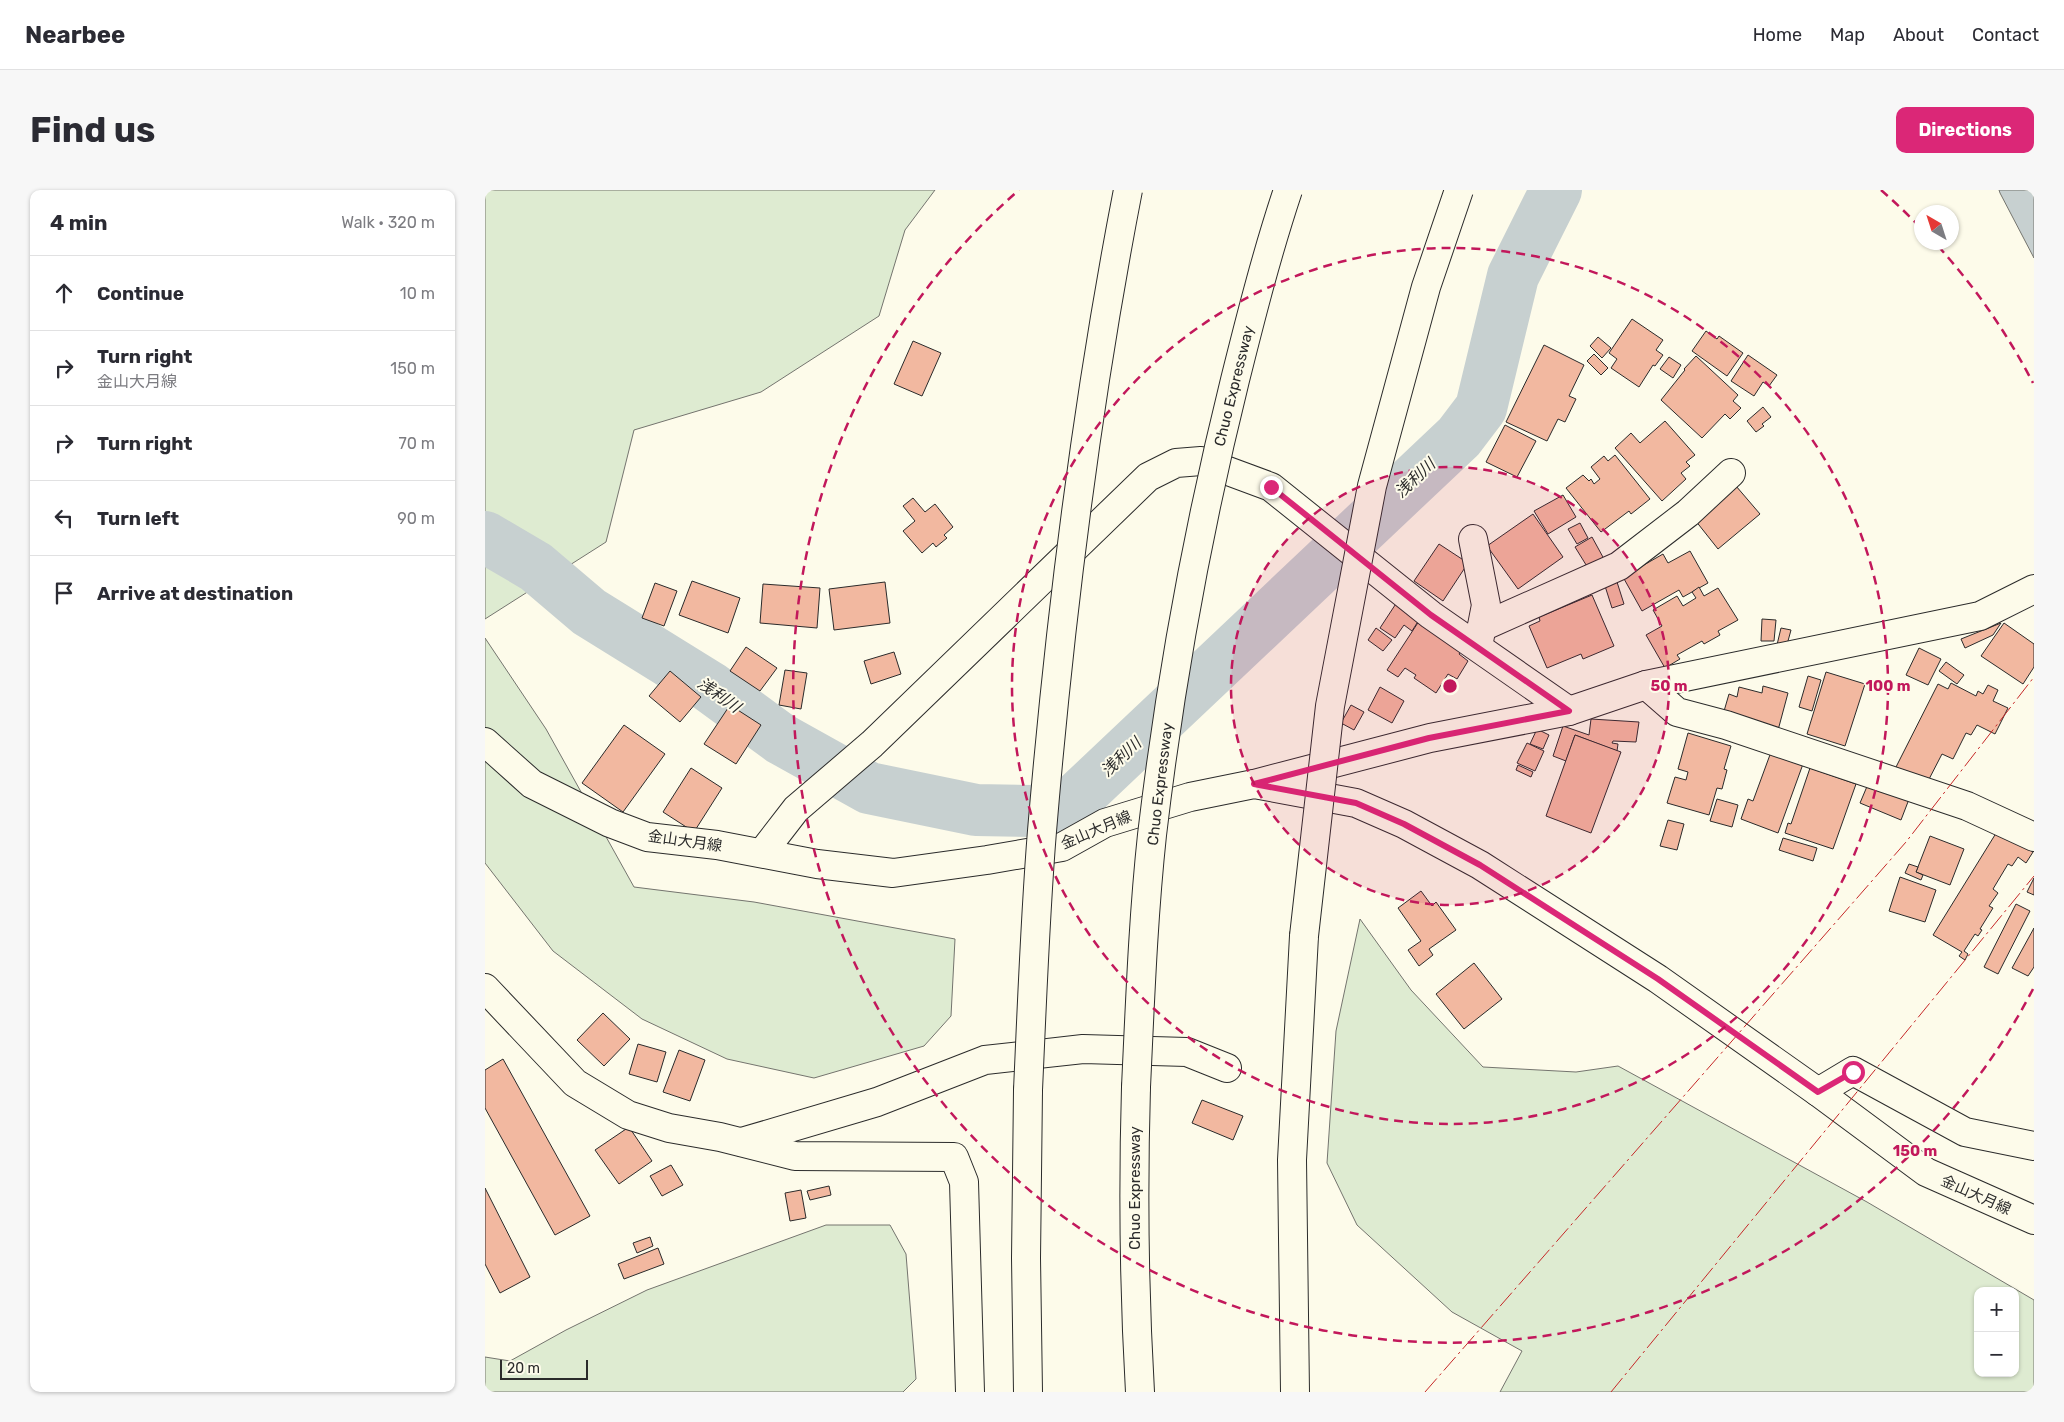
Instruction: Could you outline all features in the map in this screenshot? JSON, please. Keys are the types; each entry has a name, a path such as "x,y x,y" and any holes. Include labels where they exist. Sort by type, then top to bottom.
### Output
{"main road":[{"path":"1028,1392 1026,1258 1028,1090 1042,832 1055,690 1079,486 1128,190"},
{"name":"Chuo Expressway","path":"1140,1392 1133,1205 1141,963 1152,836 1173,676 1217,454 1268,250 1288,190"},
{"path":"1295,1392 1292,1160 1304,936 1330,706 1372,486 1426,287 1459,190"},
{"path":"762,853 796,809 872,744 1148,477 1176,463 1201,461 1271,487 1431,615 1480,637 1569,711"},
{"path":"1480,637 1619,566 1688,512 1731,472"},
{"path":"1473,539 1486,605 1480,637"},
{"path":"1254,784 1420,740 1569,711 1646,685 1980,616 2034,589"},
{"path":"1646,685 1677,712 1726,726 1967,806 2034,837"},
{"name":"金山大月線","path":"485,742 532,784 610,823 647,837 762,853 817,864 893,873 1062,847 1105,823 1190,797 1254,784 1356,803 1404,824 1463,856 1658,979 1818,1092 1926,1172 2034,1220"},
{"path":"485,988 575,1082 628,1115 669,1128 741,1142 795,1156 954,1158 964,1182 970,1392"},
{"path":"741,1142 877,1102 985,1060 1083,1049 1187,1052 1227,1068"},
{"path":"1818,1092 1853,1072 1965,1132 2034,1146"}],"green space":[{"path":"485,190 935,190 905,230 879,316 761,392 634,430 606,542 485,619"},
{"path":"485,638 546,729 634,887 754,902 955,939 951,1016 924,1046 814,1078 727,1059 642,1019 553,951 485,863"},
{"path":"1360,919 1411,990 1483,1067 1576,1072 1618,1066 1867,1202 2012,1287 1974,1287 1974,1377 2019,1377 2019,1291 2034,1300 2034,1392 1500,1392 1522,1351 1452,1312 1357,1225 1327,1163 1336,1031"},
{"path":"826,1225 890,1225 906,1254 916,1379 903,1392 485,1392 485,1357 510,1361 566,1330 647,1290"}],"shaded area":[{"path":"1999,190 2034,190 2034,258 2000,193"}],"building":[{"path":"1632,319 1663,340 1656,350 1663,355 1655,366 1653,365 1639,387 1611,368 1617,359 1609,353"},
{"path":"1706,331 1717,339 1719,336 1743,353 1727,376 1692,351"},
{"path":"1598,337 1611,348 1602,358 1590,346"},
{"path":"913,341 941,353 922,396 894,384"},
{"path":"1544,345 1584,365 1569,396 1576,399 1565,422 1558,419 1547,441 1506,422"},
{"path":"1594,354 1608,368 1601,375 1587,361"},
{"path":"1748,355 1777,375 1769,386 1763,382 1754,396 1731,381"},
{"path":"1696,356 1738,395 1733,401 1741,408 1730,419 1725,414 1702,438 1661,400"},
{"path":"1669,357 1681,365 1673,378 1660,369"},
{"path":"1763,407 1771,417 1756,432 1747,421"},
{"path":"1665,421 1695,455 1686,462 1690,466 1681,473 1686,479 1662,501 1615,448 1631,433 1640,443"},
{"path":"1505,425 1536,441 1517,477 1486,462"},
{"path":"1615,455 1650,499 1631,514 1629,511 1601,532 1566,488 1583,475 1589,481 1591,479 1594,484 1600,479 1591,467 1604,456 1608,461"},
{"path":"1736,486 1760,514 1718,549 1695,520"},
{"path":"1563,495 1576,517 1548,534 1534,511"},
{"path":"913,498 925,512 935,504 953,527 944,535 947,538 936,547 933,543 922,553 903,531 915,521 903,506"},
{"path":"1533,514 1563,557 1518,589 1487,546"},
{"path":"1580,523 1588,538 1577,544 1568,529"},
{"path":"1592,537 1604,559 1588,568 1575,547"},
{"path":"1439,544 1468,563 1443,601 1414,581"},
{"path":"1690,551 1708,583 1683,597 1679,590 1642,611 1623,577 1663,554 1668,563"},
{"path":"692,581 740,598 728,633 679,615"},
{"path":"885,582 890,623 834,630 829,589"},
{"path":"1617,582 1624,604 1612,608 1605,586"},
{"path":"655,583 677,591 664,626 642,618"},
{"path":"763,584 820,588 817,628 760,623"},
{"path":"1699,587 1704,596 1718,588 1738,620 1718,631 1720,635 1704,644 1702,641 1677,655 1680,659 1665,668 1646,635 1662,626 1653,610 1677,596 1683,606 1696,598 1692,592"},
{"path":"1592,595 1614,646 1583,659 1581,654 1547,668 1529,626 1540,621 1539,617"},
{"path":"1399,599 1422,615 1412,631 1404,625 1395,638 1380,628"},
{"path":"1423,615 1464,647 1459,654 1468,661 1457,679 1448,674 1436,693 1414,678 1416,675 1405,668 1398,677 1387,670"},
{"path":"1762,619 1776,620 1774,641 1761,641"},
{"path":"2001,623 1993,635 1965,648 1961,639"},
{"path":"2004,623 2034,644 2034,667 2023,684 1981,656"},
{"path":"1376,628 1392,640 1383,651 1368,640"},
{"path":"1781,628 1791,630 1785,652 1776,649"},
{"path":"746,647 777,668 760,691 730,671"},
{"path":"1919,648 1941,659 1928,685 1906,675"},
{"path":"894,652 901,674 871,684 864,661"},
{"path":"1946,662 1964,675 1957,684 1939,671"},
{"path":"785,670 807,673 801,709 779,705"},
{"path":"670,671 701,697 680,722 649,696"},
{"path":"1826,672 1865,684 1845,746 1807,734"},
{"path":"1808,676 1821,680 1812,711 1799,707"},
{"path":"1951,683 1976,696 1978,691 1983,694 1988,685 1998,690 1993,701 2008,708 1995,734 1977,725 1971,735 1966,733 1953,759 1942,754 1926,785 1895,769 1938,684 1948,689"},
{"path":"1763,686 1788,693 1777,734 1722,718 1729,694 1737,697 1739,687 1762,693"},
{"path":"1380,687 1404,701 1392,723 1368,710"},
{"path":"730,705 761,725 736,764 704,744"},
{"path":"1351,705 1364,712 1354,730 1341,723"},
{"path":"1591,719 1639,722 1636,742 1613,741 1612,743 1618,744 1617,751 1575,735 1566,761 1553,756 1563,726 1589,735"},
{"path":"624,725 665,754 623,812 582,783"},
{"path":"1537,729 1549,735 1543,749 1530,744"},
{"path":"1688,733 1731,746 1724,769 1727,770 1722,789 1717,788 1709,815 1667,803 1675,777 1686,780 1688,772 1678,769"},
{"path":"1575,735 1621,752 1591,833 1546,816"},
{"path":"1527,743 1544,751 1535,771 1517,763"},
{"path":"1771,752 1803,764 1778,833 1741,819 1748,799 1753,801"},
{"path":"1518,765 1533,772 1531,777 1516,770"},
{"path":"691,768 722,788 694,832 663,812"},
{"path":"1810,768 1856,784 1833,849 1785,833 1788,823 1791,824"},
{"path":"1871,777 1911,794 1901,820 1860,803"},
{"path":"1717,799 1738,805 1732,827 1710,821"},
{"path":"1668,820 1684,824 1677,850 1660,846"},
{"path":"1998,830 2033,852 2026,863 2018,857 2012,866 2008,864 1993,889 1998,893 1989,906 1993,908 1980,929 1982,930 1978,936 1975,934 1964,951 1968,954 1965,960 1959,956 1962,952 1933,935"},
{"path":"1930,836 1964,849 1950,885 1916,872"},
{"path":"1783,838 1817,848 1813,861 1779,850"},
{"path":"1909,864 1918,867 1916,872 1923,875 1921,880 1905,873"},
{"path":"1900,877 1936,890 1925,922 1889,911"},
{"path":"2034,878 2034,895 2027,892"},
{"path":"1421,891 1432,906 1436,902 1456,930 1429,949 1433,955 1419,966 1408,950 1421,941 1398,908"},
{"path":"2016,904 2030,911 1998,974 1984,967"},
{"path":"2034,928 2034,967 2028,976 2012,968"},
{"path":"1474,963 1502,999 1464,1029 1436,994"},
{"path":"603,1013 630,1039 604,1066 577,1040"},
{"path":"638,1044 666,1052 657,1082 629,1074"},
{"path":"679,1050 705,1060 690,1101 663,1092"},
{"path":"503,1059 590,1216 555,1235 485,1108 485,1070"},
{"path":"1202,1100 1243,1116 1233,1140 1192,1123"},
{"path":"629,1127 652,1161 619,1184 595,1150"},
{"path":"671,1165 683,1185 662,1196 650,1176"},
{"path":"829,1186 831,1195 810,1200 807,1191"},
{"path":"485,1188 530,1277 500,1293 485,1264"},
{"path":"801,1190 806,1218 790,1221 785,1193"},
{"path":"650,1237 653,1246 637,1253 633,1243"},
{"path":"658,1248 664,1264 624,1279 618,1264"}],"waterway":[{"name":"浅利川","path":"485,537 536,567 589,612 710,687 781,739 869,788 976,810 1032,811 1064,806 1076,799 1459,437 1481,408 1513,276 1556,190"}],"power":[{"path":"1425,1392 1906,842 2034,677"},
{"path":"1611,1392 2034,876"}],"route":[{"path":"1271,487 1431,615 1569,711 1391,746 1254,784 1356,803 1404,824 1480,865 1658,979 1818,1092 1853,1072"}]}
